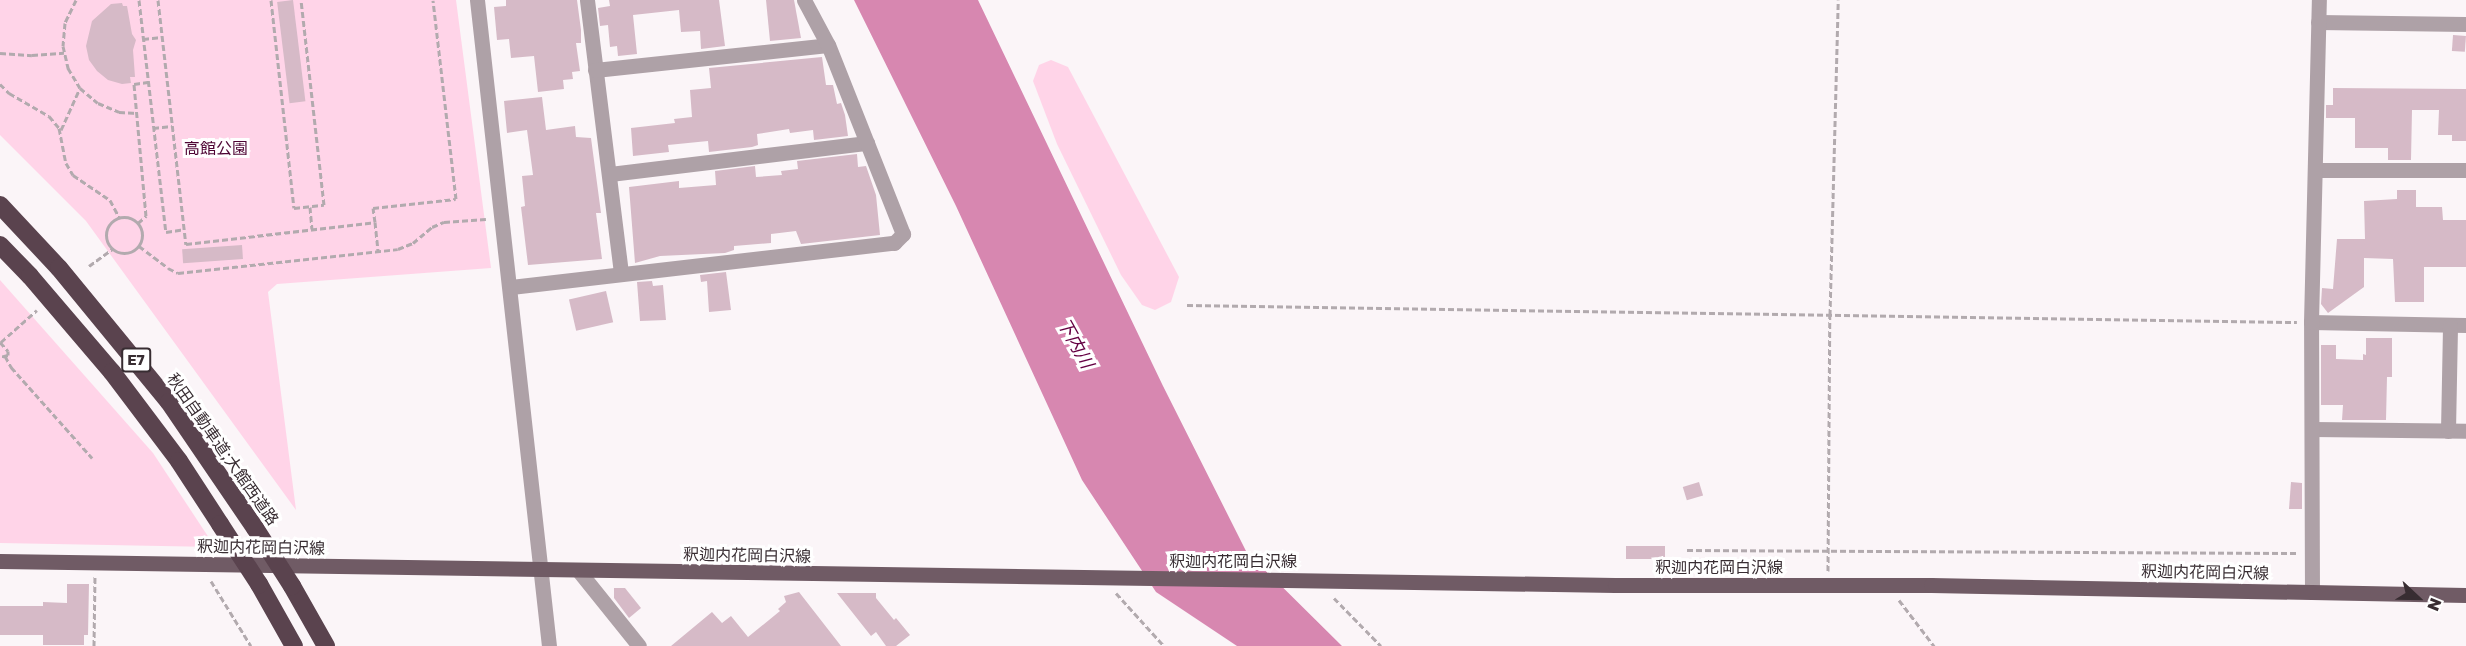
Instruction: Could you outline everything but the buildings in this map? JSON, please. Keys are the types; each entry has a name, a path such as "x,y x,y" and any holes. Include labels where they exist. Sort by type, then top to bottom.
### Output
{"highway":[{"name":"秋田自動車道;大館西道路","path":"0,205 59,268 163,394 255,528 292,586 326,646"},
{"name":"E7","path":"0,245 30,276 112,372 179,461 259,584 294,646"}],"main road":[{"name":"釈迦内花岡白沢線","path":"0,561 1615,585 1887,585 2312,592 2463,598"}],"street":[{"path":"477,0 511,287 549,646"},
{"path":"587,0 621,274"},
{"path":"511,287 894,243 903,234 828,45 804,0"},
{"path":"2312,592 2311,322 2319,0"},
{"path":"2318,22 2466,24"},
{"path":"595,70 828,45"},
{"path":"610,174 867,143"},
{"path":"2316,170 2466,170"},
{"path":"2311,322 2466,326"},
{"path":"2448,431 2450,325"},
{"path":"2313,429 2466,431"},
{"path":"578,570 639,646"}],"path":[{"path":"76,0 65,23 65,53 68,69 80,88 98,103 119,112 137,113"},
{"path":"139,0 165,232 184,230"},
{"path":"158,0 186,244 375,222"},
{"path":"271,0 294,208 324,205 301,0"},
{"path":"378,251 373,208 456,199 433,0"},
{"path":"1828,585 1830,315 1838,0"},
{"path":"143,39 162,37"},
{"path":"0,53 32,56 65,53"},
{"path":"138,223 146,216 134,84 148,82"},
{"path":"0,84 9,93 49,116 60,132 66,163 73,175 110,200 118,217"},
{"path":"60,132 80,88"},
{"path":"153,128 172,126"},
{"path":"310,207 312,229"},
{"path":"128,216 138,223 142,234 139,246 123,253 112,249 105,232 111,222 118,217 128,216"},
{"path":"139,246 178,273 378,251 413,243 432,227 444,222 502,218"},
{"path":"89,266 112,249"},
{"path":"1187,305 2311,322"},
{"path":"0,357 5,356 8,351 0,342 37,310"},
{"path":"5,356 11,368 92,458"},
{"path":"1687,550 2312,553"},
{"path":"94,646 95,563"},
{"path":"200,564 252,646"},
{"path":"1109,578 1164,646"},
{"path":"1314,580 1381,646"},
{"path":"1887,585 1934,646"}],"green space":[{"name":"高館公園","path":"0,0 456,0 491,268 277,284 268,292 296,510 86,221 0,135"},
{"path":"1051,60 1068,67 1179,277 1171,302 1155,310 1142,305 1121,275 1057,144 1033,81 1039,65"},
{"path":"0,280 153,453 215,547 0,543"}],"water":[{"name":"下内川","path":"854,0 978,0 1163,386 1246,551 1342,646 1237,646 1156,592 1082,480 956,206"}]}
